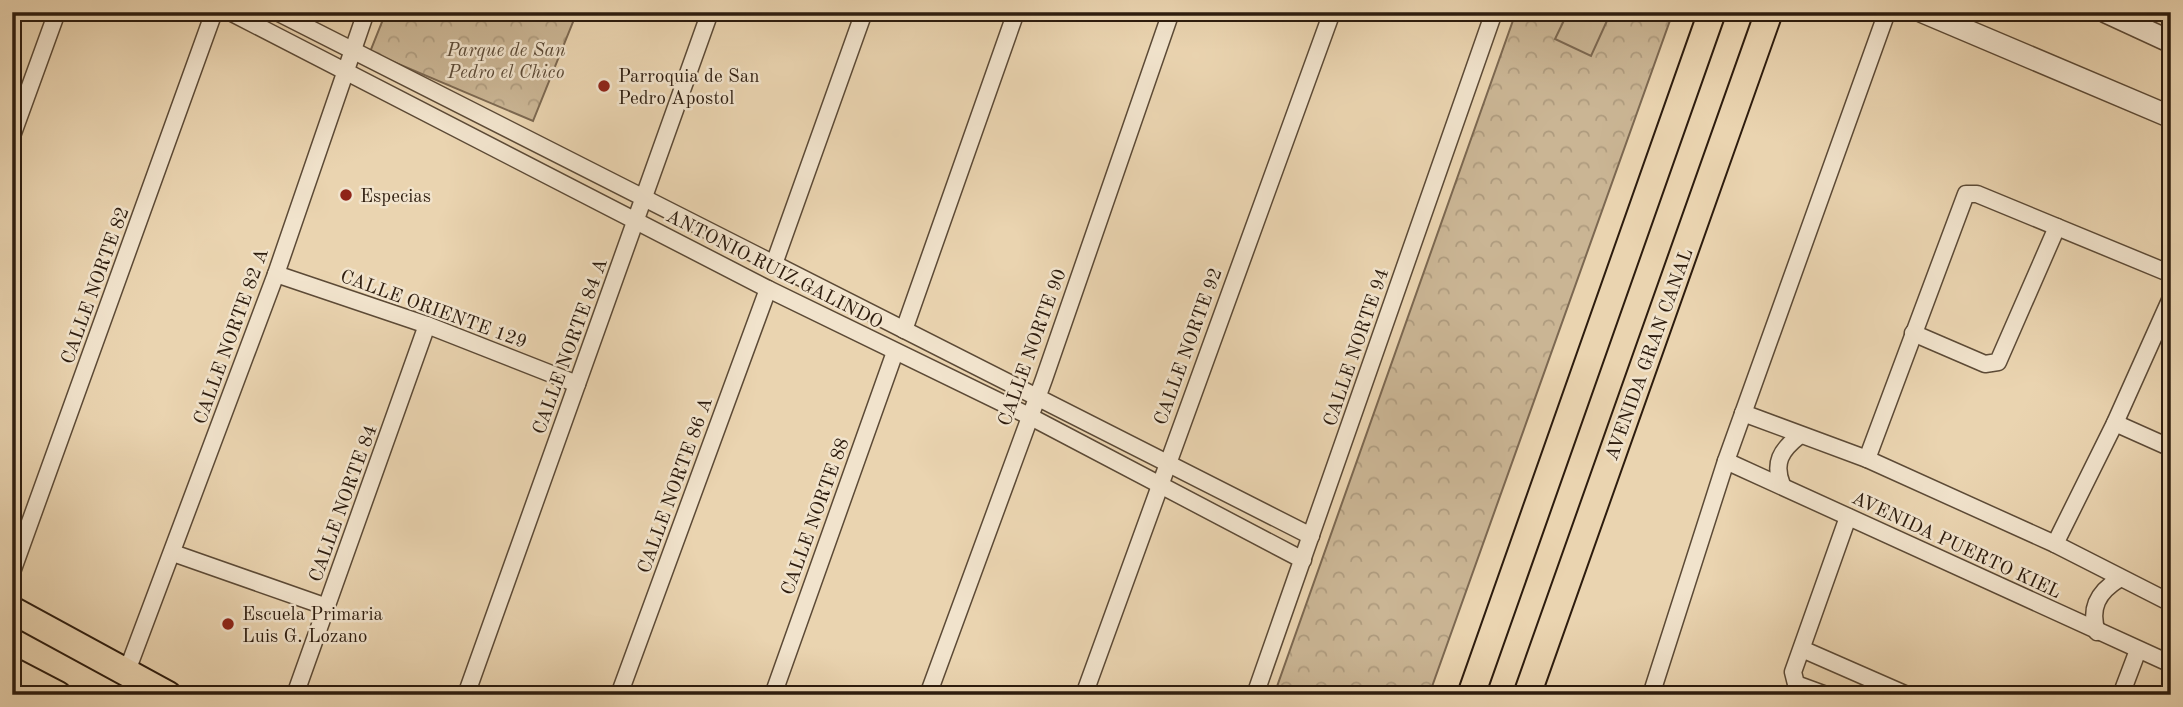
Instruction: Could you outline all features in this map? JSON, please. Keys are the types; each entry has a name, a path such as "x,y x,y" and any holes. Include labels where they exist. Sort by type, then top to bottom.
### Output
{"main road":[{"path":"1471,695 1712,12"},
{"name":"AVENIDA GRAN CANAL","path":"1527,695 1769,12"},
{"path":"12,610 169,695"},
{"path":"12,671 53,694"}],"street":[{"path":"12,136 57,12"},
{"name":"CALLE NORTE 82","path":"12,572 214,12"},
{"name":"ANTONIO RUIZ GALINDO","path":"230,12 768,289 1029,416 1303,560"},
{"name":"ANTONIO RUIZ GALINDO","path":"277,12 1311,536"},
{"name":"CALLE NORTE 82 A","path":"127,671 276,274 366,12"},
{"name":"CALLE NORTE 84 A","path":"466,695 710,12"},
{"path":"774,264 864,12"},
{"path":"904,330 1016,12"},
{"name":"CALLE NORTE 90","path":"928,695 1171,12"},
{"name":"CALLE NORTE 92","path":"1084,695 1166,463 1332,12"},
{"name":"CALLE NORTE 94","path":"1255,695 1493,12"},
{"path":"1652,692 1726,461 1886,12"},
{"path":"1923,12 2171,117"},
{"path":"2106,12 2145,20 2171,41"},
{"path":"1867,459 1966,194 1977,194 2171,274"},
{"path":"1913,333 1985,364 1998,362 2057,227"},
{"name":"CALLE ORIENTE 129","path":"276,274 427,325 577,384"},
{"name":"CALLE NORTE 86 A","path":"619,695 768,289"},
{"path":"2055,544 2115,423 2171,298"},
{"name":"CALLE NORTE 84","path":"295,695 427,325"},
{"name":"CALLE NORTE 88","path":"773,695 895,352"},
{"name":"AVENIDA PUERTO KIEL","path":"1743,413 1867,459 2055,544 2119,579 2171,603"},
{"path":"2115,423 2171,448"},
{"path":"1782,485 1778,464 1781,453 1799,436"},
{"name":"AVENIDA PUERTO KIEL","path":"1726,461 2171,664"},
{"path":"1826,695 1793,680 1848,517"},
{"path":"173,553 327,607"},
{"path":"2097,632 2093,620 2095,603 2104,589 2119,579"},
{"path":"1802,649 1907,695"},
{"path":"2155,657 2171,649"},
{"path":"2121,695 2138,650"}],"green space":[{"name":"Parque de San Pedro el Chico","path":"386,12 577,12 533,121 370,52"},
{"path":"1516,12 1673,12 1429,695 1274,695"},
{"path":"1568,12 1611,12 1591,56 1555,39"}],"place":[{"name":"Parroquia de San Pedro Apostol","path":"604,86"},
{"name":"Especias","path":"346,195"},
{"name":"Escuela Primaria Luis G. Lozano","path":"228,624"}]}
